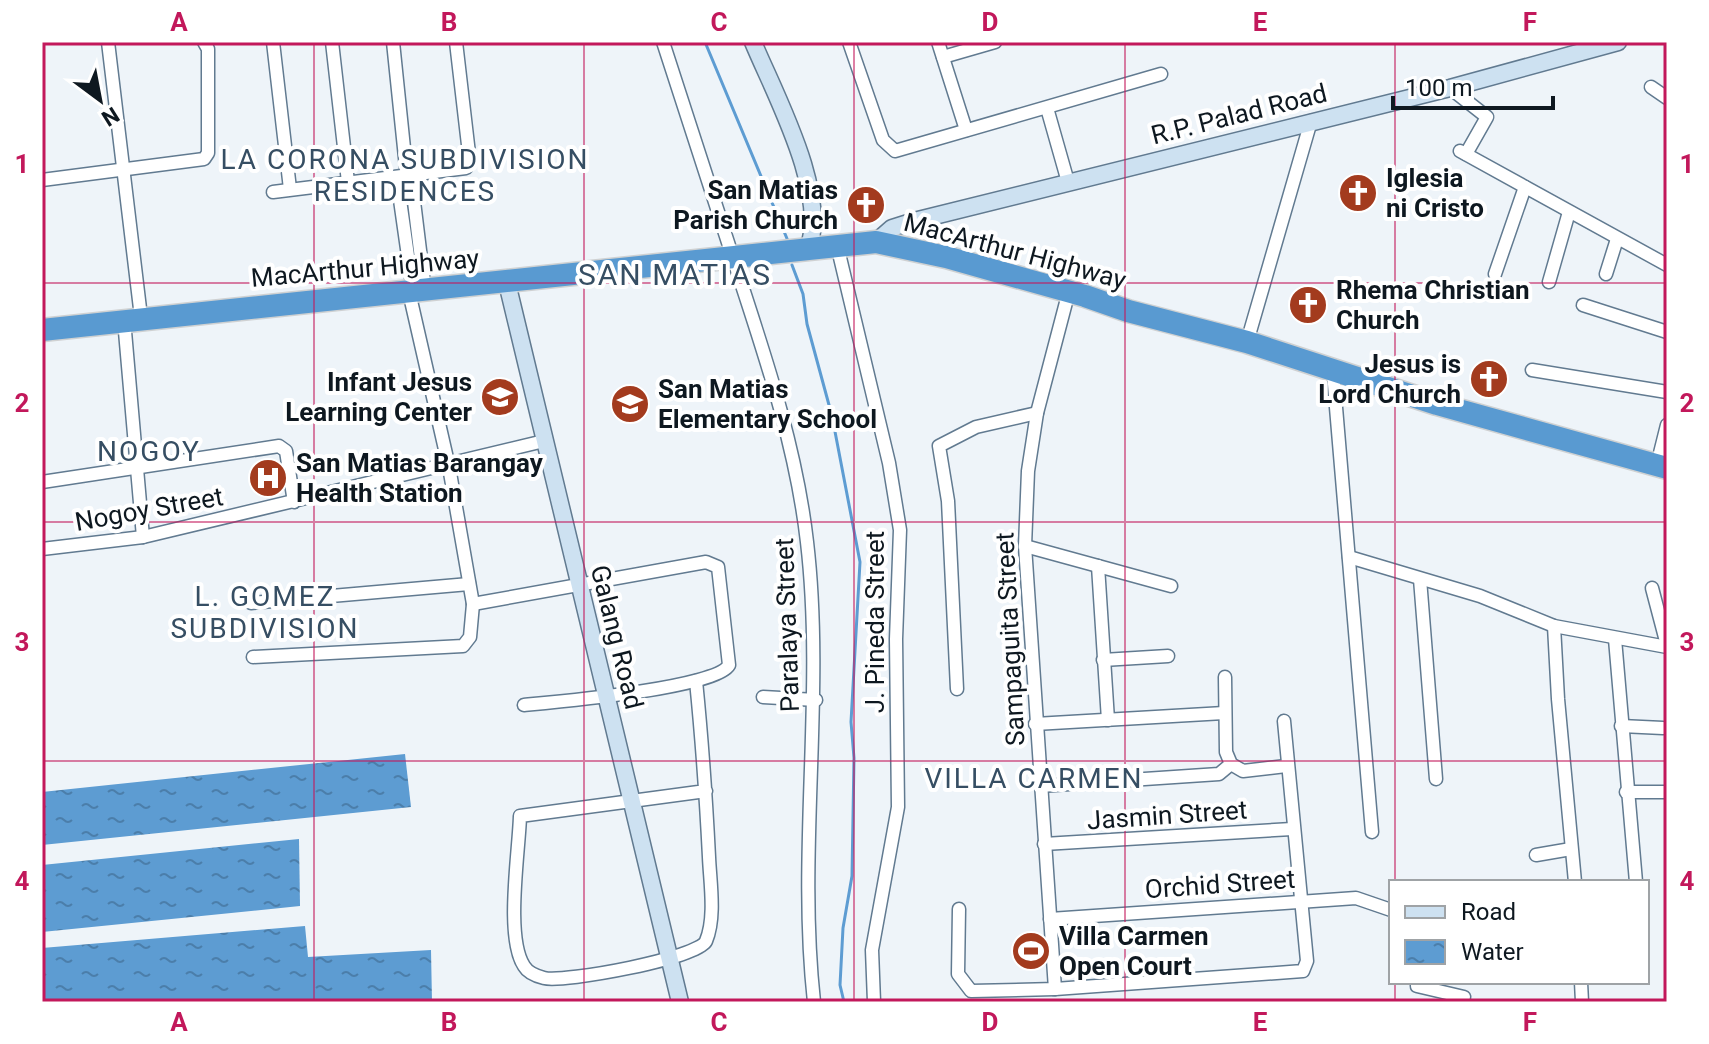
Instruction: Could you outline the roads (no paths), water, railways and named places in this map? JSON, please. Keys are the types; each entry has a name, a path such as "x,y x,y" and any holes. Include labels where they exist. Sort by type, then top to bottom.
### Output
{"highway":[{"name":"MacArthur Highway","path":"42,330 132,318 507,283 876,242 946,257 1069,291 1247,342 1333,372 1662,466"}],"street":[{"path":"108,42 124,171 143,537"},
{"path":"42,180 196,162 208,153 208,49 204,42"},
{"path":"273,42 290,189"},
{"path":"332,42 348,182"},
{"path":"253,657 463,646 470,637 473,604 415,291 393,42"},
{"path":"273,192 466,168 470,162 456,42"},
{"name":"Paralaya Street","path":"663,42 770,366 804,520 816,700 810,800 809,941 814,1002"},
{"path":"753,42 803,167 815,224 808,249"},
{"path":"849,42 888,148 895,151 1161,74"},
{"path":"938,42 966,130"},
{"path":"943,57 995,42"},
{"name":"R.P. Palad Road","path":"876,242 892,228 1450,88 1618,42"},
{"path":"1651,87 1667,98"},
{"path":"1450,88 1487,117 1463,153 1667,265"},
{"path":"1047,108 1068,182"},
{"path":"1247,342 1311,121"},
{"path":"1495,274 1525,187"},
{"path":"814,210 835,246"},
{"path":"1549,282 1569,212"},
{"path":"1606,274 1617,239"},
{"name":"J. Pineda Street","path":"835,246 889,463 900,530 896,639 898,807 872,950 874,1002"},
{"name":"Galang Road","path":"507,283 680,1002"},
{"name":"Sampaguita Street","path":"1055,989 1025,546 1028,471 1037,413 1069,291"},
{"path":"1583,305 1667,332"},
{"path":"1532,370 1667,392"},
{"path":"1333,372 1372,832"},
{"path":"957,689 948,501 939,446 976,427 1037,413"},
{"path":"1662,466 1667,425"},
{"name":"Nogoy Street","path":"42,549 143,537 449,467 544,441"},
{"path":"42,482 279,446 286,451 294,502"},
{"path":"1025,546 1171,586"},
{"path":"1349,557 1480,596 1554,626 1667,646 1652,588"},
{"path":"473,604 579,583 716,563 729,665 723,673 696,681 607,696 524,705"},
{"path":"1098,566 1108,720"},
{"path":"1420,579 1436,779"},
{"path":"251,603 469,584"},
{"path":"1554,626 1575,880"},
{"path":"1615,639 1636,880"},
{"path":"1103,660 1168,656"},
{"path":"1225,677 1224,713 1231,764"},
{"path":"696,681 706,791 710,927 702,948 669,959 546,979 526,970 517,953 520,816 706,791"},
{"path":"763,697 816,700"},
{"path":"1035,724 1224,713"},
{"path":"959,909 958,974 971,991 1055,989 1297,973 1306,967 1307,961 1284,721"},
{"path":"1621,726 1663,728"},
{"path":"1231,764 1243,771 1286,766"},
{"path":"1040,786 1219,774 1231,764"},
{"path":"1626,792 1667,792"},
{"name":"Jasmin Street","path":"1044,844 1292,829"},
{"path":"1536,855 1571,849"},
{"name":"Orchid Street","path":"1050,919 1365,898 1389,909"},
{"path":"1417,984 1464,997"}],"water":[{"path":"405,754 411,807 42,845 42,792"},
{"path":"299,839 300,906 42,932 42,865"},
{"path":"305,926 308,957 431,950 432,1002 42,1002 42,948"}],"waterway":[{"path":"705,42 788,241"},
{"path":"792,265 803,294 807,324 832,416 860,562 851,722 854,758 852,876 843,928 840,985 844,1002"}],"place":[{"name":"Iglesia ni Cristo","path":"1358,193"},
{"name":"San Matias Parish Church","path":"866,205"},
{"name":"Rhema Christian Church","path":"1308,305"},
{"name":"Jesus is Lord Church","path":"1489,379"},
{"name":"Infant Jesus Learning Center","path":"500,397"},
{"name":"San Matias Elementary School","path":"630,404"},
{"name":"San Matias Barangay Health Station","path":"268,478"},
{"name":"Villa Carmen Open Court","path":"1031,951"}],"district":[{"name":"LA CORONA SUBDIVISION RESIDENCES","path":"405,175"},
{"name":"SAN MATIAS","path":"675,275"},
{"name":"NOGOY","path":"149,451"},
{"name":"L. GOMEZ SUBDIVISION","path":"265,612"},
{"name":"VILLA CARMEN","path":"1034,778"}]}
